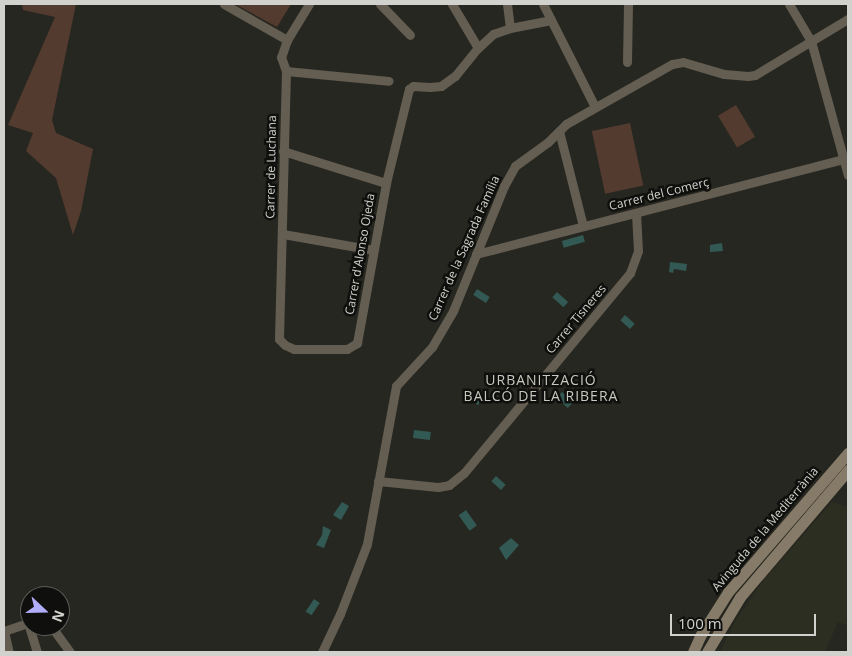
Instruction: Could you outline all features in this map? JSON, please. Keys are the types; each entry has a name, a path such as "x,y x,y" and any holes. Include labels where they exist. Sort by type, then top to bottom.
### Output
{"main road":[{"name":"Avinguda de la Mediterrània","path":"693,652 700,636 728,592 848,453"},
{"name":"Avinguda de la Mediterrània","path":"708,652 727,616 744,591 848,470"}],"street":[{"path":"224,4 287,40"},
{"name":"Carrer de Luchana","path":"279,339 282,151 286,70 281,57 287,40 309,4"},
{"path":"380,4 410,35"},
{"path":"452,4 478,48 493,34 510,28 551,20"},
{"path":"507,4 510,28"},
{"path":"544,4 595,107"},
{"path":"626,62 628,4"},
{"path":"790,4 811,41 846,159 848,175"},
{"name":"Carrer de la Sagrada Família","path":"322,652 340,614 367,544 396,386 432,348 453,311 510,173 522,161 548,142 566,124 672,64 683,62 724,74 754,75 848,19"},
{"name":"Carrer d'Alonso Ojeda","path":"279,339 285,346 294,349 347,349 357,343 386,183 409,89 413,86 440,86 455,76 478,48"},
{"path":"286,70 389,81"},
{"path":"559,131 583,226"},
{"path":"282,151 386,183"},
{"name":"Carrer del Comerç","path":"476,254 846,159"},
{"name":"Carrer Tisneres","path":"378,481 438,487 449,485 464,473 630,272 638,251 636,214"},
{"path":"282,234 374,250"},
{"path":"9,652 4,631 20,626"},
{"path":"33,636 37,652"},
{"path":"59,636 70,652"}],"shaded area":[{"path":"22,4 76,4 52,120 56,133 93,149 81,211 73,235 56,178 26,151 33,133 8,125 55,17 23,10"},
{"path":"235,4 291,4 277,27"},
{"path":"736,105 755,137 737,148 718,116"},
{"path":"630,123 643,186 605,194 592,131"},
{"path":"832,502 848,507 848,626 838,622 825,652 720,652 734,623 763,581"}],"water":[{"path":"583,235 585,242 564,248 562,241"},
{"path":"722,243 723,251 710,252 710,245"},
{"path":"670,262 687,264 686,271 674,269 673,273 669,272"},
{"path":"477,289 490,297 486,303 473,295"},
{"path":"557,292 568,302 563,307 552,297"},
{"path":"625,315 635,324 630,329 620,320"},
{"path":"468,389 482,401 478,405 464,394"},
{"path":"562,392 573,402 568,408 557,398"},
{"path":"414,430 431,432 430,440 413,438"},
{"path":"496,476 506,485 501,490 491,481"},
{"path":"342,502 349,506 341,520 333,515"},
{"path":"466,510 477,526 470,531 459,515"},
{"path":"323,526 331,530 324,548 316,545 322,535"},
{"path":"511,538 519,545 506,560 499,548"},
{"path":"314,599 320,603 311,615 306,611"}],"district":[{"name":"URBANITZACIÓ BALCÓ DE LA RIBERA","path":"541,388"}]}
